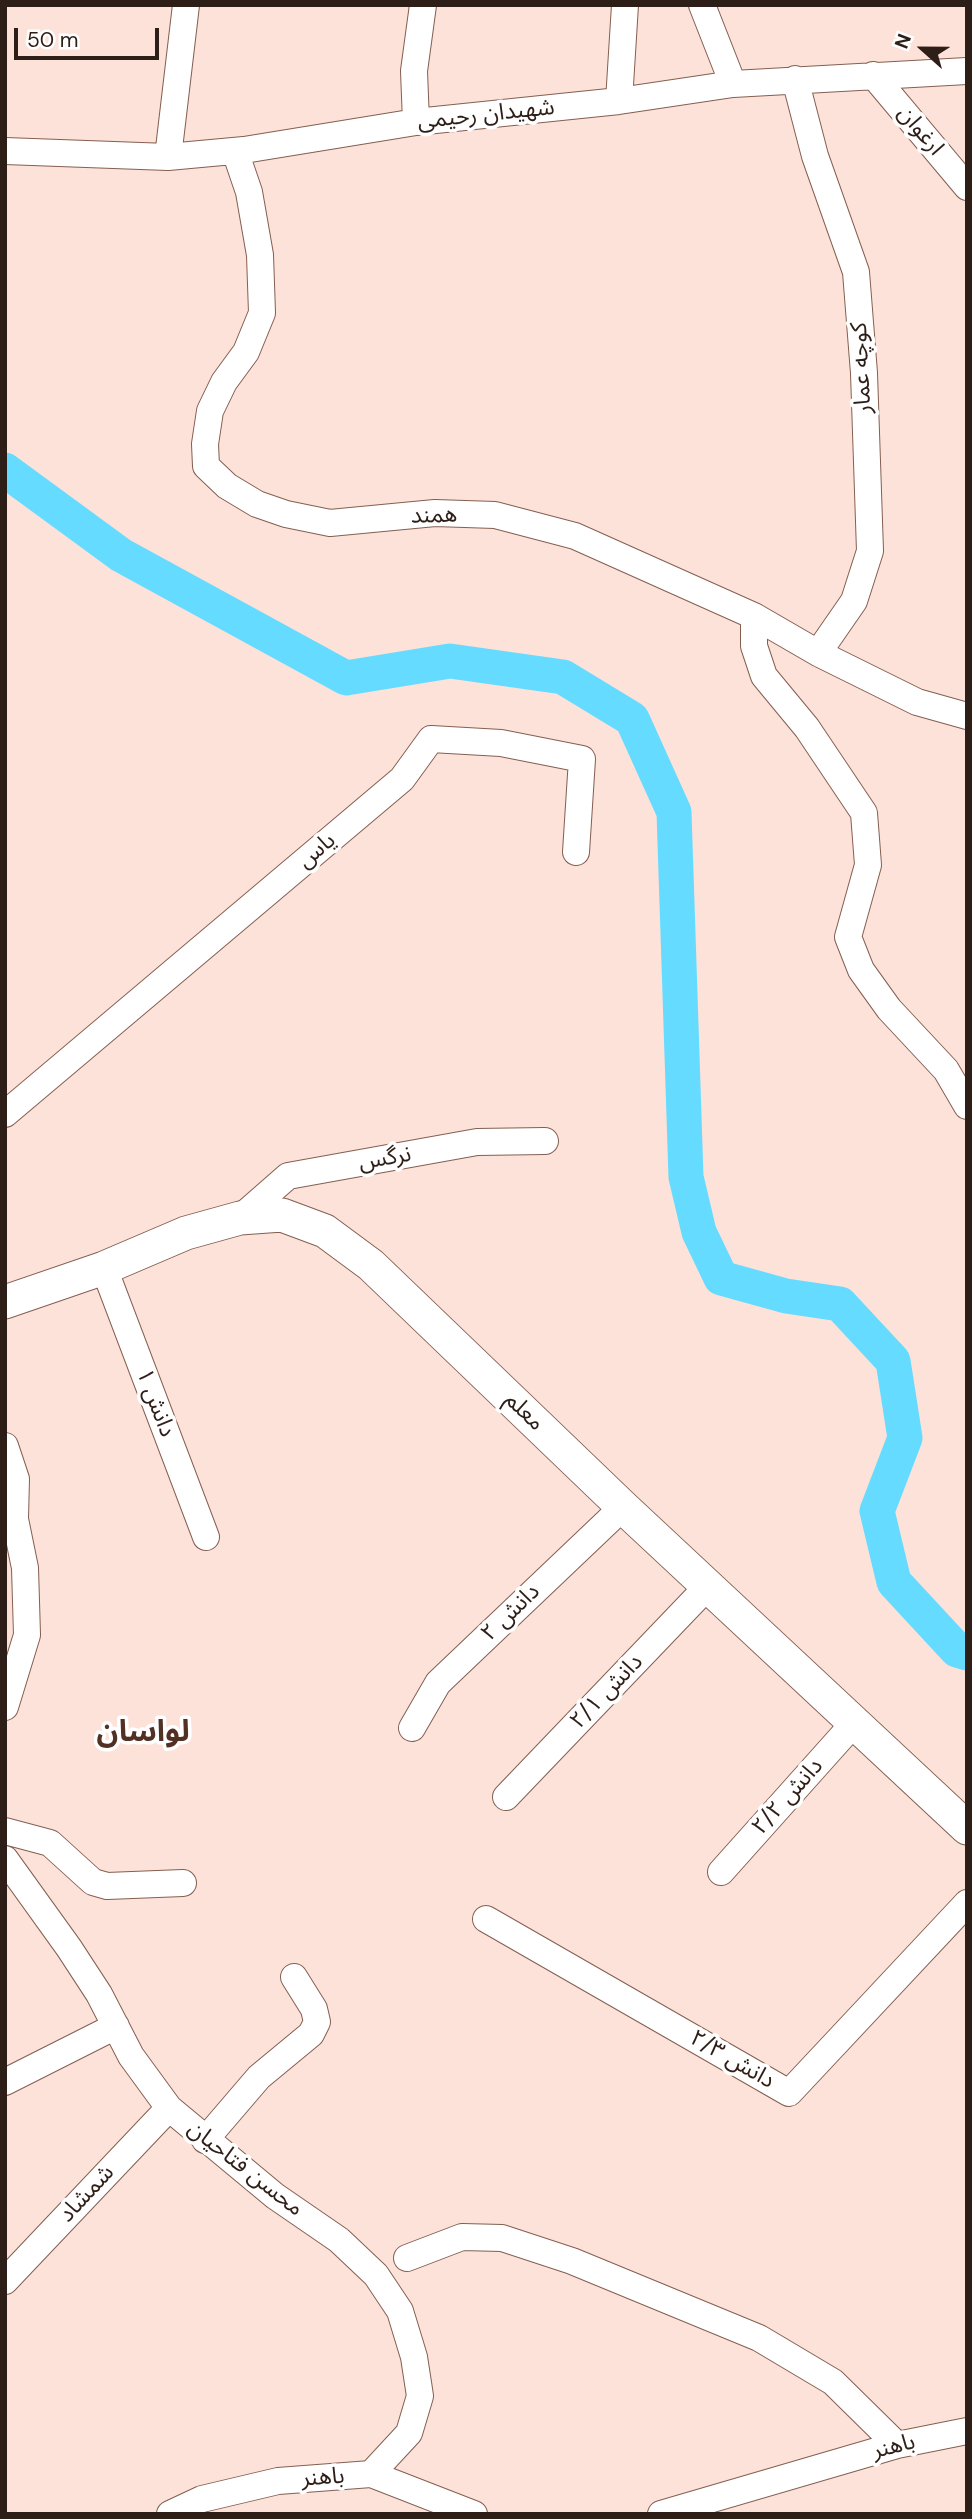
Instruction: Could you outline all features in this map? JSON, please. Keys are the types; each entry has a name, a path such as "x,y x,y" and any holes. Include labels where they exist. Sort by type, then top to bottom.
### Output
{"main road":[{"name":"معلم","path":"7,1303 104,1268 187,1233 240,1218 282,1215 325,1231 371,1265 622,1507 967,1828"}],"street":[{"path":"169,157 186,5"},
{"path":"416,122 414,71 424,5"},
{"path":"619,101 625,5"},
{"path":"702,5 733,84"},
{"name":"شهیدان رحیمی","path":"5,151 169,157 235,151 416,122 619,101 733,84 967,71"},
{"name":"ارغوان","path":"873,75 967,187"},
{"name":"کوچه عمار","path":"795,79 816,156 856,272 864,373 870,551 854,601 818,653"},
{"name":"همند","path":"235,151 249,192 260,255 262,313 246,352 225,382 210,411 205,444 206,466 228,486 266,508 330,523 435,513 495,515 575,536 754,616 818,653 917,702 967,716"},
{"path":"754,616 754,646 764,676 807,728 864,813 867,865 848,937 861,970 889,1009 946,1070 967,1106"},
{"name":"یاس","path":"5,1114 402,779 431,739 501,743 582,759 576,852"},
{"name":"نرگس","path":"240,1218 288,1176 477,1142 545,1141"},
{"name":"دانش ۱","path":"104,1268 206,1537"},
{"path":"5,1446 16,1479 8,1513 25,1569 27,1635 5,1707"},
{"name":"دانش ۲","path":"412,1728 438,1683 622,1507"},
{"name":"دانش ۲/۱","path":"506,1797 708,1586"},
{"name":"دانش ۲/۲","path":"721,1872 855,1722"},
{"path":"5,1831 50,1843 93,1882 107,1886 183,1883"},
{"name":"محسن فتاحیان","path":"5,1859 69,1948 131,2056 169,2108 275,2196 339,2240 376,2275 400,2311 414,2357 421,2396 409,2433 370,2474"},
{"name":"دانش ۲/۳","path":"486,1919 789,2093 967,1903"},
{"path":"205,2140 259,2077 311,2034 317,2022 314,2009 294,1977"},
{"path":"5,2082 116,2026"},
{"name":"شمشاد","path":"5,2281 169,2108"},
{"path":"407,2258 462,2237 502,2238 572,2261 760,2338 833,2382 897,2445"},
{"name":"باهنر","path":"662,2514 897,2445 967,2431"},
{"name":"باهنر","path":"170,2514 202,2499 278,2481 370,2474 474,2514"}],"waterway":[{"path":"5,470 121,555 346,678 450,661 563,677 632,719 674,812 686,1177 699,1232 721,1278 786,1296 840,1304 893,1361 905,1438 877,1511 894,1582 957,1650 967,1653"}],"district":[{"name":"لواسان","path":"143,1733"}]}
